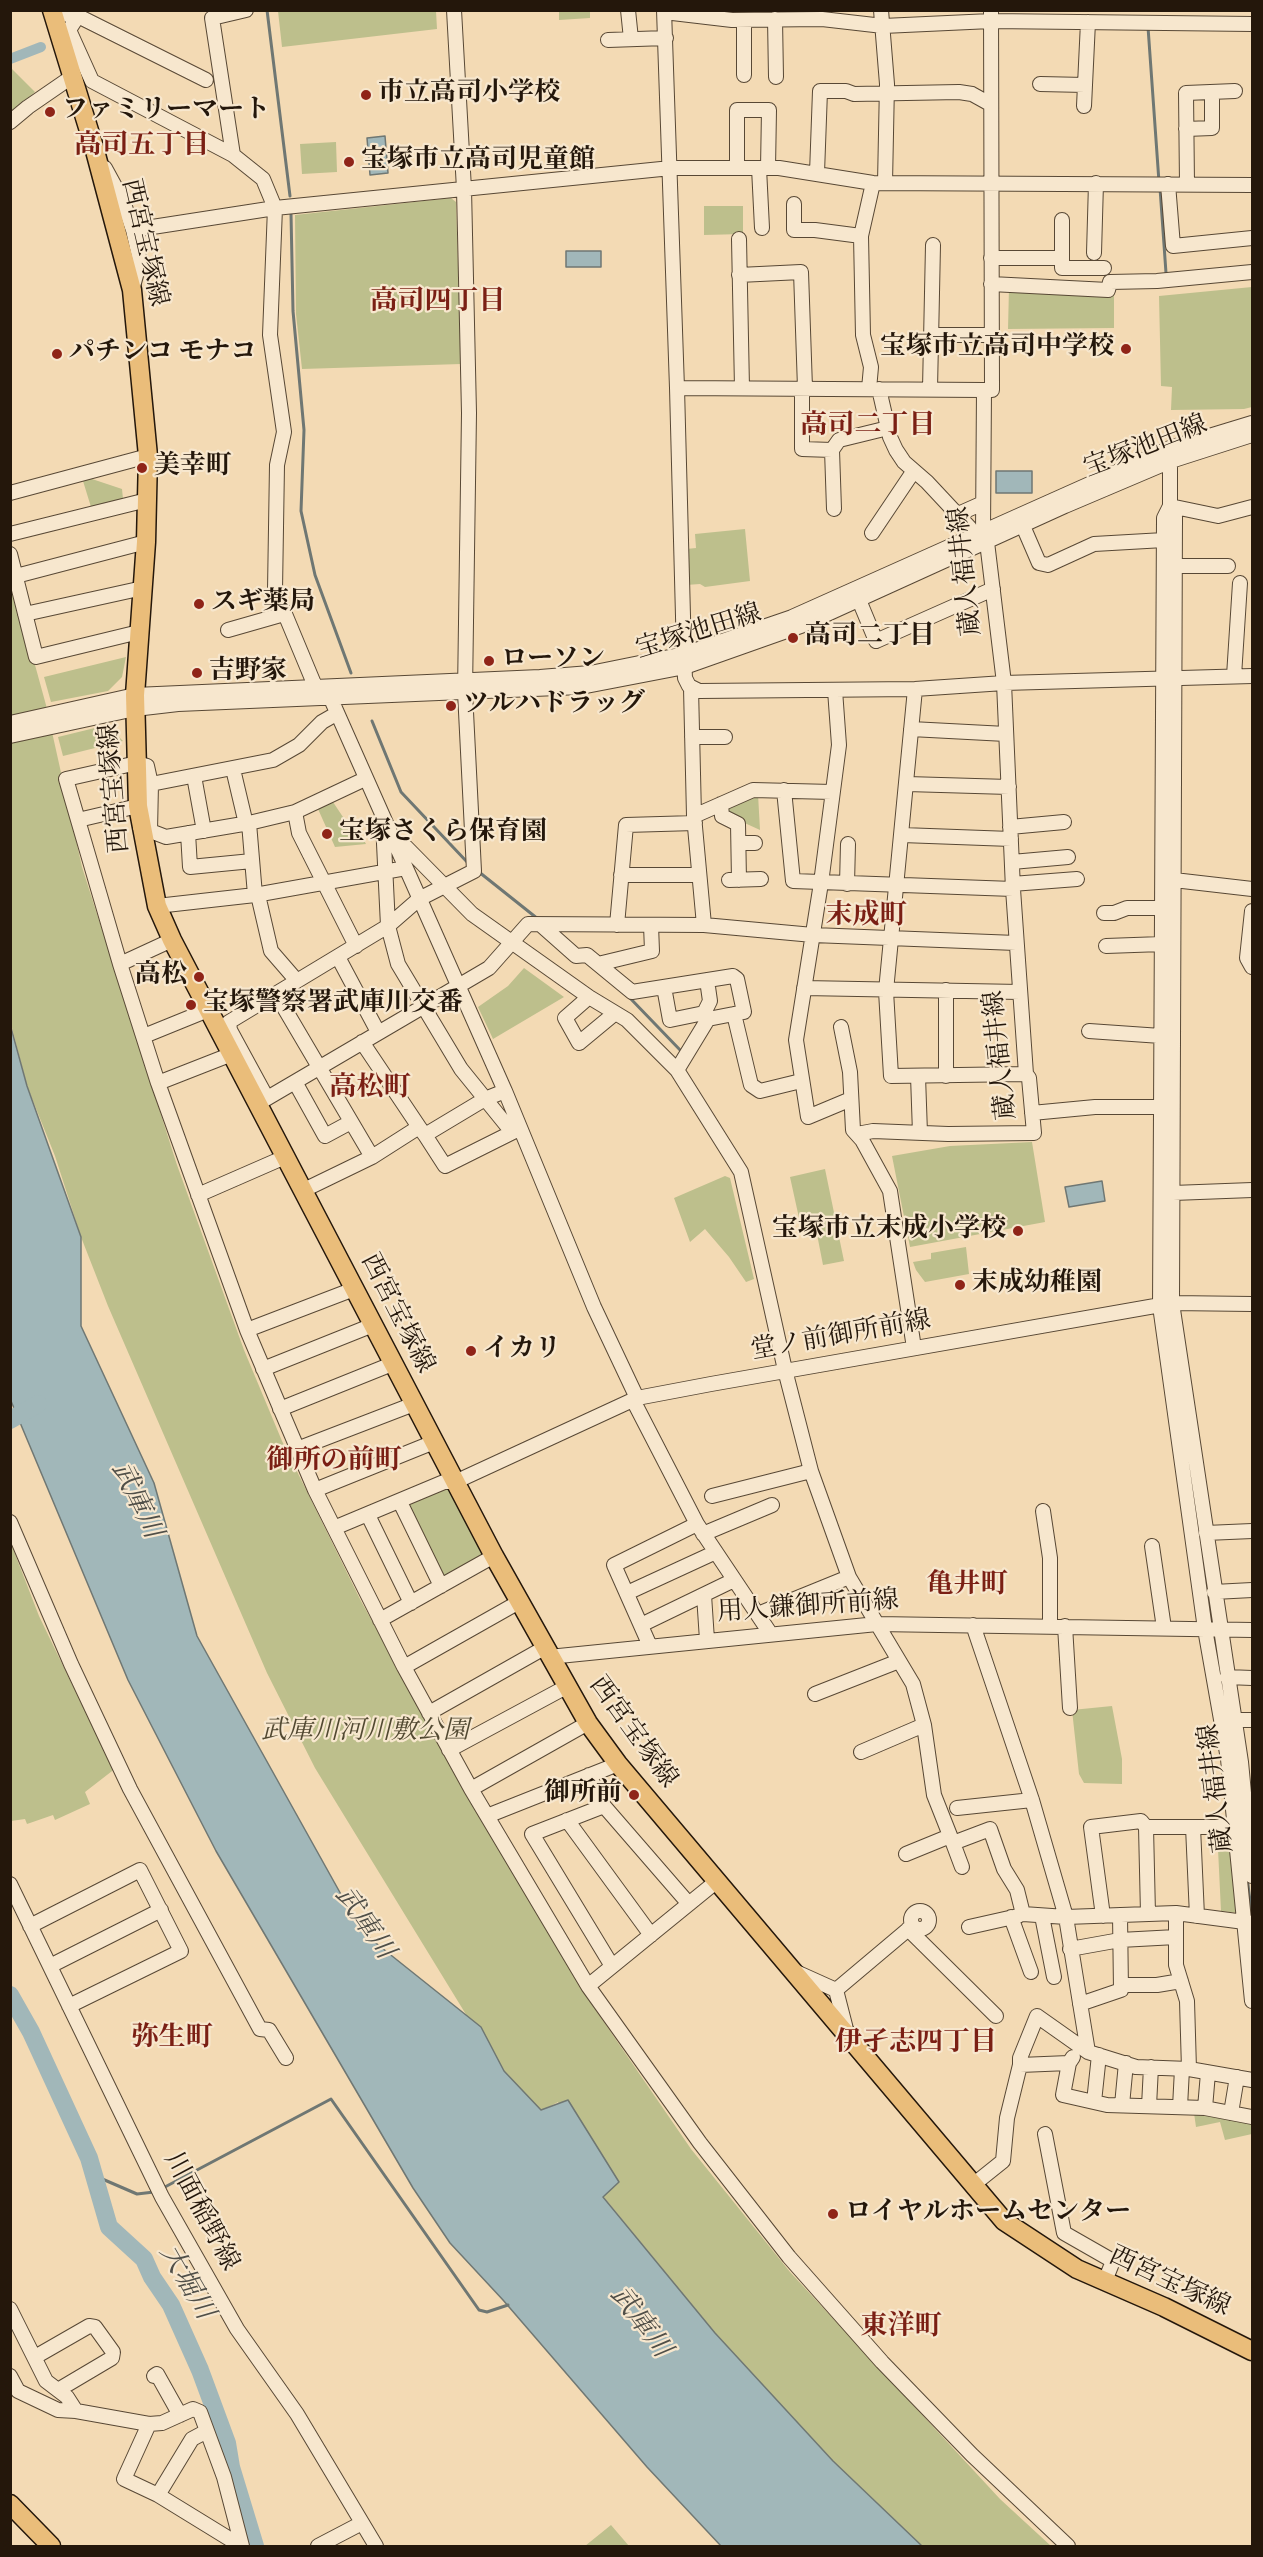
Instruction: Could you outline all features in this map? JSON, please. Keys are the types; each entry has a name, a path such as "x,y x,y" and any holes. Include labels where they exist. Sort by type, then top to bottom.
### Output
{"main road":[{"name":"西宮宝塚線","path":"52,12 94,147 132,290 148,456 146,542 135,702 138,806 145,829 157,906 172,940 232,1054 262,1101 285,1156 494,1556 566,1687 588,1723 618,1764 1004,2221 1052,2254 1252,2351"},
{"path":"10,2504 51,2547"},
{"path":"10,2520 36,2547"}],"street":[{"path":"233,155 212,18 246,10"},
{"path":"454,10 464,189 469,413 465,686 474,871 419,899 388,926 229,1022 262,1101 489,968 528,924 541,926 704,925 813,935 1016,944"},
{"path":"628,10 631,39"},
{"path":"881,10 886,93 879,183 861,236 863,335 874,389 896,450 956,515 980,534"},
{"path":"1252,24 1147,22 1119,16 1088,22 1056,16 991,16 883,26 822,15 775,20 664,11 671,168 686,682 699,691 835,690 1252,676"},
{"path":"52,12 78,16 206,80"},
{"path":"78,16 69,30 92,81 233,155 263,179 275,208 270,335 284,432 277,465 275,590 315,686 331,699 459,985 505,1091 516,1130 635,1399 700,1529 770,1633"},
{"name":"蔵人福井線","path":"920,1133 1034,1133 1029,1078 1026,1074 1012,886 1004,683 993,589 980,534 983,503 984,390 992,390 991,16"},
{"path":"736,17 744,75"},
{"path":"775,20 776,77"},
{"path":"1084,106 1088,22"},
{"path":"608,40 666,38"},
{"path":"10,122 28,106 73,76"},
{"path":"1040,84 1085,85"},
{"path":"817,173 820,91 846,91 854,94 959,92 972,93 990,104"},
{"path":"1187,184 1186,93 1235,91"},
{"path":"1186,129 1212,128 1212,92"},
{"path":"737,168 737,110 769,110 762,228"},
{"path":"94,147 123,201 133,230 140,261 132,290"},
{"path":"133,230 275,208 671,168 764,168 817,173 879,183 1252,185"},
{"path":"1094,253 1096,183"},
{"path":"1162,184 1173,246 1252,238"},
{"path":"794,204 794,230 815,230 861,236"},
{"path":"1062,220 1062,268 1104,268"},
{"path":"738,239 742,388"},
{"path":"930,389 933,244"},
{"path":"991,258 1062,258"},
{"path":"739,275 801,272 802,449 832,450"},
{"path":"991,284 1108,290 1110,282 1157,281 1252,272"},
{"path":"931,336 992,335"},
{"path":"677,388 984,390"},
{"path":"135,702 331,699 590,673 684,661 792,617 980,534 1171,454 1252,423"},
{"path":"834,509 832,450 839,440 888,428"},
{"name":"宝塚池田線","path":"684,661 766,640 859,600 980,534 1023,526 1171,454 1252,435"},
{"path":"1171,454 1170,506 1164,518 1174,880 1167,1088 1161,1107 1166,1305 1205,1629 1241,1827 1249,1922 1252,2001"},
{"path":"10,493 148,456"},
{"path":"872,533 914,472"},
{"path":"10,534 147,500"},
{"path":"956,515 983,503"},
{"path":"1170,506 1218,516 1252,507"},
{"path":"1166,1305 1173,1193 1167,1088 1161,1036 1162,908 1175,566 1175,517 1170,506"},
{"path":"1023,526 1039,563 1048,565 1094,544 1164,540"},
{"path":"16,576 146,542"},
{"path":"10,554 36,657 139,632"},
{"path":"1175,566 1228,566"},
{"path":"1234,676 1240,583"},
{"path":"25,614 143,588"},
{"path":"859,600 876,641 993,589"},
{"path":"228,630 284,614"},
{"path":"10,736 48,721 135,702 315,686 465,686"},
{"path":"692,688 694,820 704,925"},
{"path":"915,689 886,991 891,1076 1026,1074"},
{"path":"835,690 839,745 821,883 796,1040 808,1117 851,1099"},
{"path":"151,784 273,760 298,745 322,722 336,714"},
{"path":"10,723 48,721"},
{"path":"911,729 1006,734"},
{"path":"692,737 724,737"},
{"path":"365,779 295,812 247,824 166,837 145,829 151,784 147,766 137,763 66,779 120,964 158,1083 262,1369 315,1490 404,1667 471,1789 588,1986 700,2143 789,2257 882,2362 947,2430 1068,2547"},
{"path":"233,769 247,824 256,895 271,951 297,981"},
{"path":"194,776 204,831"},
{"path":"907,784 1009,787"},
{"path":"784,789 793,881 896,886 1012,886 1077,879"},
{"path":"617,925 626,825 694,820 721,804 753,790 832,792"},
{"path":"721,804 722,816 738,824 739,843 734,880 761,879"},
{"path":"78,820 138,806"},
{"path":"295,812 299,832 356,946"},
{"path":"383,818 388,926 398,964 461,1069 485,1099 516,1130"},
{"path":"902,835 1010,833 1064,822"},
{"path":"188,833 190,867 252,861"},
{"path":"739,843 755,843"},
{"path":"847,884 848,844"},
{"path":"406,847 472,914 589,997 627,1020 677,1070 741,1172 785,1370 811,1471 849,1577 913,1684 924,1725 934,1795 962,1867"},
{"path":"1011,862 1068,857"},
{"path":"157,906 256,895 406,868"},
{"path":"621,875 699,875"},
{"path":"1174,880 1252,889"},
{"path":"1104,913 1114,913 1127,908 1162,908"},
{"path":"1252,911 1251,944 1247,958 1252,967"},
{"path":"598,964 652,951 651,925"},
{"path":"541,926 576,956 587,954 632,993 664,987 733,976 737,979 744,1012 670,1020 664,987"},
{"path":"120,964 172,940"},
{"path":"1106,946 1162,944"},
{"path":"338,957 378,1032"},
{"path":"677,1070 706,1016 710,1001 707,980"},
{"path":"804,988 1020,992"},
{"path":"946,990 946,1076"},
{"path":"276,994 372,1157"},
{"path":"589,997 565,1018 579,1042 614,1014"},
{"path":"144,1036 208,1010"},
{"path":"735,1014 751,1084 760,1091 801,1081"},
{"path":"841,1027 850,1072 854,1130 890,1191 914,1348"},
{"path":"1089,1031 1161,1036"},
{"path":"362,1042 445,1166 516,1130"},
{"path":"158,1083 232,1054"},
{"path":"857,1134 873,1131 920,1133 918,1076"},
{"path":"295,1082 325,1136 351,1122"},
{"path":"304,1190 505,1091"},
{"path":"1032,1113 1095,1107 1161,1107"},
{"path":"198,1195 285,1156"},
{"path":"1173,1193 1252,1190"},
{"path":"247,1330 354,1289"},
{"name":"堂ノ前御所前線","path":"334,1528 444,1482 455,1482 635,1399 785,1370 1166,1305 1252,1304"},
{"name":"蔵人福井線","path":"1166,1305 1206,1533 1234,1719 1247,1762 1249,1807 1241,1827 1251,1847 1252,1875"},
{"path":"262,1369 372,1325"},
{"path":"280,1409 392,1364"},
{"path":"297,1449 414,1404"},
{"path":"315,1490 434,1442"},
{"path":"712,1496 811,1471"},
{"path":"400,1502 441,1586"},
{"path":"650,1646 614,1565 700,1529 772,1506"},
{"path":"1043,1512 1050,1558 1050,1626"},
{"path":"368,1515 411,1603"},
{"path":"10,1521 71,1664 130,1790 260,2029 269,2030 286,2058"},
{"path":"1206,1533 1252,1530"},
{"path":"1152,1546 1164,1628"},
{"path":"627,1593 716,1552"},
{"path":"380,1620 494,1556"},
{"path":"758,1614 849,1577"},
{"path":"641,1625 735,1580"},
{"path":"1214,1592 1252,1590"},
{"path":"704,1595 707,1640"},
{"path":"404,1667 519,1602"},
{"name":"用人鎌御所前線","path":"546,1652 650,1646 877,1624 1252,1630"},
{"path":"973,1624 1032,1800 1066,1917 1089,2051 1094,2102"},
{"path":"1065,1626 1070,1708"},
{"path":"429,1713 546,1652"},
{"path":"815,1694 899,1660"},
{"path":"1227,1677 1252,1678"},
{"path":"449,1750 566,1687"},
{"path":"1234,1719 1252,1720"},
{"path":"471,1789 588,1723"},
{"path":"861,1752 924,1725"},
{"path":"487,1816 618,1764"},
{"path":"589,1775 604,1806 689,1904"},
{"path":"957,1808 1032,1800"},
{"path":"604,1806 532,1834 612,1966"},
{"path":"567,1820 651,1935"},
{"path":"1103,1916 1092,1827 1141,1821 1146,1827 1148,1914"},
{"path":"1146,1827 1241,1827"},
{"path":"1193,1827 1197,1916"},
{"path":"906,1854 990,1829 1004,1869 1017,1890 1017,1916 1031,1972"},
{"path":"30,1926 140,1870 182,1951 69,2006"},
{"path":"588,1986 717,1881"},
{"name":"川面稲野線","path":"10,1884 162,2197 231,2319 297,2414 376,2547"},
{"path":"50,1966 161,1910"},
{"path":"969,1927 1017,1916 1066,1917 1176,1913 1249,1922"},
{"path":"1176,1913 1176,1965 1187,2001 1185,2069 1180,2108"},
{"path":"1080,2004 1121,1990 1120,1915"},
{"path":"1042,1916 1054,1977"},
{"path":"836,1990 910,1927 996,2016"},
{"path":"1048,1947 1176,1937"},
{"path":"792,1971 836,1990"},
{"path":"1121,1985 1181,1982"},
{"path":"836,1990 849,2038"},
{"path":"973,2185 1003,2161 1007,2118 1020,2058 1037,2016 1089,2051 1126,2063 1185,2069 1252,2080"},
{"path":"1020,2065 1069,2063 1089,2051"},
{"path":"1069,2063 1063,2096 1122,2105 1205,2108 1252,2117"},
{"path":"1122,2105 1126,2063"},
{"path":"1149,2106 1151,2067"},
{"path":"1205,2108 1208,2073"},
{"path":"1231,2114 1237,2077"},
{"path":"1045,2134 1064,2233 1113,2261 1105,2281"},
{"path":"10,2310 46,2381 67,2397 75,2411"},
{"path":"34,2357 89,2326 95,2327 113,2352 112,2358 58,2390"},
{"path":"157,2374 180,2415"},
{"path":"10,2376 18,2391 58,2410 149,2424 162,2423 193,2409 197,2410 225,2477 241,2546"},
{"path":"149,2424 124,2478 158,2495 241,2546"},
{"path":"158,2495 192,2439 207,2431"},
{"path":"318,2547 362,2523"}],"green space":[{"path":"278,11 436,11 437,29 282,47"},
{"path":"559,11 590,11 590,18 559,20"},
{"path":"10,67 35,92 11,113 10,113"},
{"path":"336,142 337,172 302,174 300,144"},
{"path":"451,198 456,202 461,364 302,369 296,314 295,215"},
{"path":"704,206 743,206 743,234 704,235"},
{"path":"1252,287 1252,407 1171,410 1172,387 1161,386 1159,296"},
{"path":"1009,288 1114,293 1114,328 1008,329"},
{"path":"89,478 122,489 123,499 91,507 83,481"},
{"path":"745,529 750,581 705,587 700,584 686,585 686,549 696,548 695,534"},
{"name":"武庫川河川敷公園","path":"10,574 46,705 82,867 177,1165 244,1350 282,1441 361,1601 485,1826 584,1993 691,2149 790,2272 1000,2499 1051,2546 922,2546 833,2461 715,2333 603,2196 558,2102 541,2111 500,2070 315,1768 267,1673 108,1306 81,1237 55,1156 27,1086 11,1024"},
{"path":"126,657 122,677 108,691 51,702 44,677"},
{"path":"107,725 123,741 63,756 58,737"},
{"path":"758,794 760,830 725,814 725,807"},
{"path":"333,802 345,820 352,818 366,844 335,847 318,809"},
{"path":"524,968 564,997 493,1039 478,1007 508,986"},
{"path":"1032,1142 1045,1222 910,1247 892,1156 950,1146"},
{"path":"825,1169 844,1261 823,1265 815,1224 801,1227 790,1177"},
{"path":"725,1176 730,1178 754,1279 746,1282 729,1257 705,1229 690,1242 674,1198"},
{"path":"966,1247 969,1274 925,1282 913,1262 931,1259 931,1253"},
{"path":"449,1486 486,1556 443,1580 406,1503"},
{"path":"10,1541 39,1616 107,1757 116,1768 85,1792 90,1804 55,1820 53,1815 27,1824 25,1819 11,1821"},
{"path":"1112,1706 1122,1759 1122,1784 1084,1783 1079,1774 1072,1710"},
{"path":"1218,1849 1234,1849 1240,1913 1221,1911"},
{"path":"1194,2113 1252,2121 1252,2134 1225,2140 1220,2122 1196,2127"},
{"path":"611,2525 629,2546 585,2546"}],"water":[{"path":"385,136 388,173 370,175 367,138"},
{"path":"566,251 601,251 601,267 566,267"},
{"path":"996,471 1032,471 1032,493 996,493"},
{"name":"武庫川","path":"10,1024 27,1086 81,1237 81,1326 154,1483 197,1636 362,1932 481,2027 504,2071 541,2110 568,2100 619,2182 603,2197 715,2333 833,2461 922,2546 721,2546 647,2467 503,2300 450,2243 413,2188 216,1851 128,1680 11,1401"},
{"path":"1102,1181 1105,1201 1069,1207 1065,1187"}],"waterway":[{"path":"267,10 290,196"},
{"path":"1148,27 1159,182"},
{"path":"10,59 41,47"},
{"path":"1160,188 1166,273"},
{"path":"291,214 293,311 304,430 301,511 315,575 351,673"},
{"path":"372,721 401,792 468,863"},
{"path":"479,872 538,919"},
{"path":"629,997 682,1052"},
{"name":"大堀川","path":"10,1420 38,1404"},
{"path":"1200,1532 1212,1620"},
{"path":"1214,1634 1222,1689"},
{"path":"1247,1877 1252,1917"},
{"name":"大堀川","path":"10,1995 31,2032 89,2158 109,2227 144,2259 152,2277 171,2305 200,2370 227,2443 231,2467 255,2546"},
{"path":"163,2188 331,2099 479,2310 487,2312 508,2305"},
{"path":"93,2175 137,2194 154,2192"}],"place":[{"name":"市立高司小学校","path":"366,95"},
{"name":"ファミリーマート","path":"50,112"},
{"name":"宝塚市立高司児童館","path":"349,162"},
{"name":"宝塚市立高司中学校","path":"1126,349"},
{"name":"パチンコ モナコ","path":"57,354"},
{"name":"美幸町","path":"142,468"},
{"name":"スギ薬局","path":"199,604"},
{"name":"高司二丁目","path":"793,638"},
{"name":"ローソン","path":"489,661"},
{"name":"吉野家","path":"197,673"},
{"name":"ツルハドラッグ","path":"451,706"},
{"name":"宝塚さくら保育園","path":"327,834"},
{"name":"高松","path":"199,977"},
{"name":"宝塚警察署武庫川交番","path":"191,1005"},
{"name":"宝塚市立末成小学校","path":"1018,1231"},
{"name":"末成幼稚園","path":"960,1285"},
{"name":"イカリ","path":"471,1351"},
{"name":"御所前","path":"634,1795"},
{"name":"ロイヤルホームセンター","path":"833,2214"}],"district":[{"name":"高司五丁目","path":"142,147"},
{"name":"高司四丁目","path":"438,303"},
{"name":"高司二丁目","path":"868,427"},
{"name":"末成町","path":"866,917"},
{"name":"高松町","path":"370,1089"},
{"name":"御所の前町","path":"334,1462"},
{"name":"亀井町","path":"967,1586"},
{"name":"弥生町","path":"172,2039"},
{"name":"伊孑志四丁目","path":"916,2044"},
{"name":"東洋町","path":"901,2328"}]}
